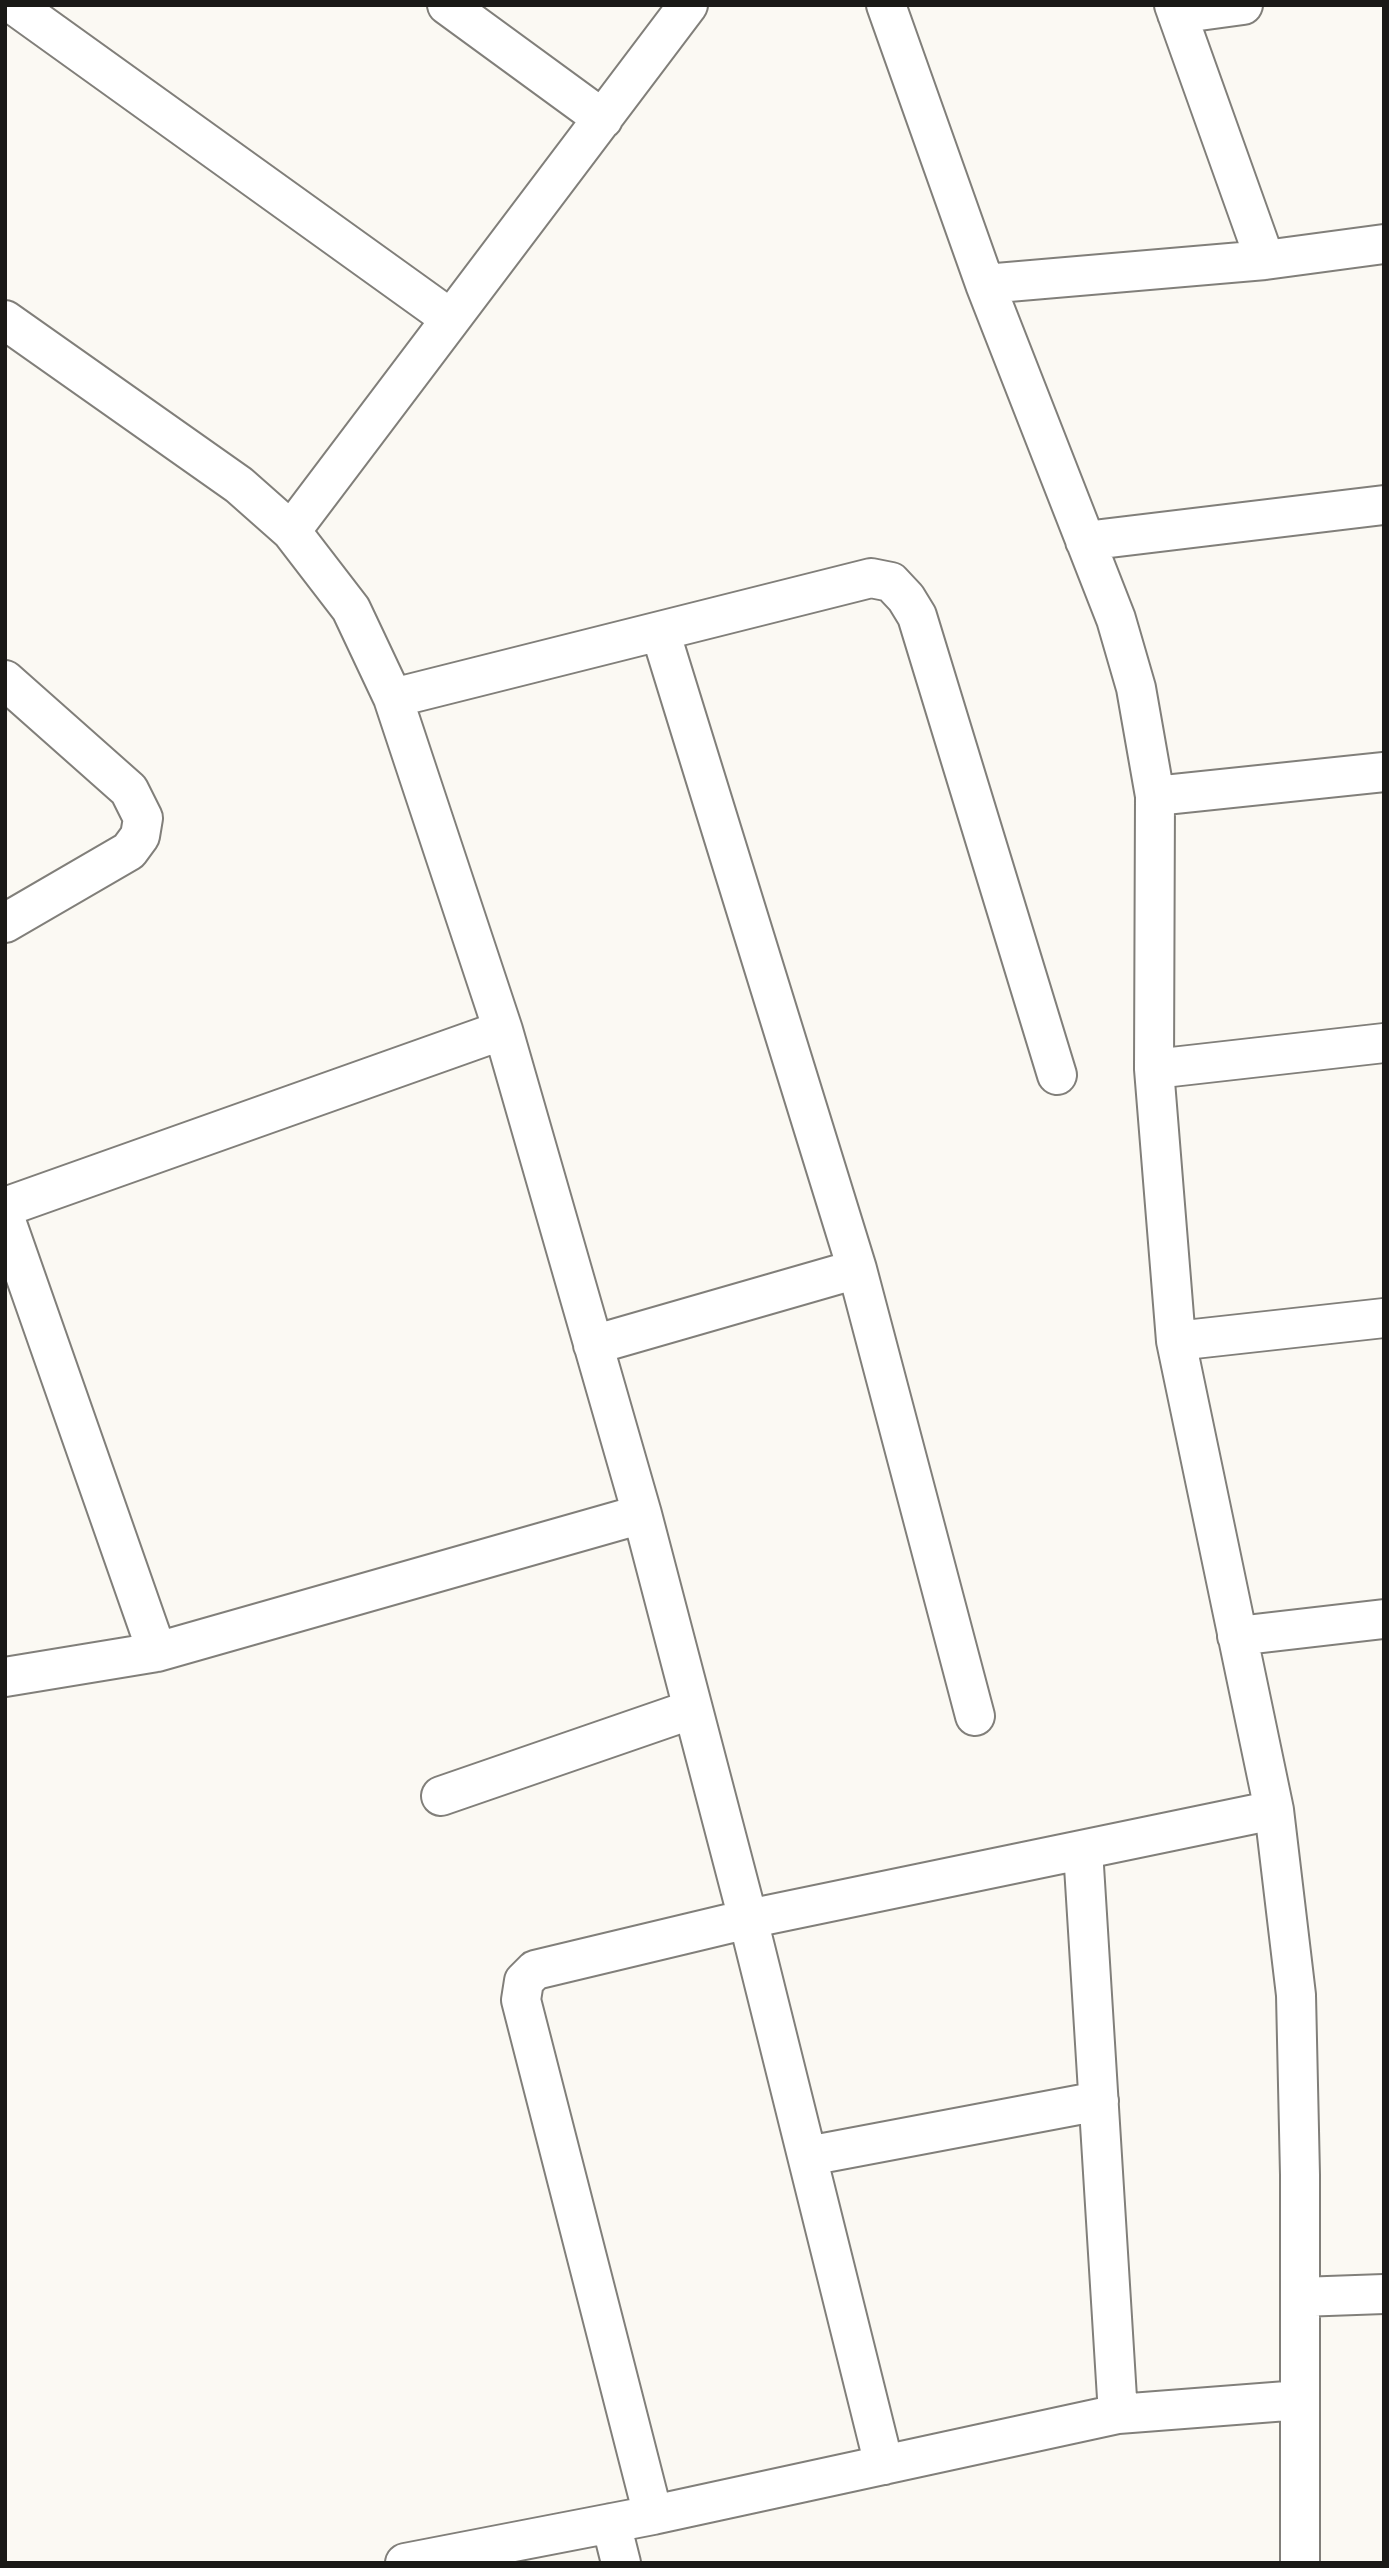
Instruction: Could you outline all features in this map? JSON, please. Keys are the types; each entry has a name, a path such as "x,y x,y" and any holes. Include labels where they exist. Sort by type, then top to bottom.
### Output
{"street":[{"path":"15,5 451,318"},
{"path":"447,5 603,119"},
{"path":"291,531 688,5"},
{"path":"886,5 985,284 1116,619 1136,688 1154,796 1154,1069 1176,1341 1274,1810 1296,1995 1300,2563"},
{"path":"1243,5 1175,10 1265,260"},
{"path":"985,284 1265,260 1384,244"},
{"path":"5,320 239,485 291,531 351,609 393,698 503,1030 642,1514 748,1919 884,2465"},
{"path":"1084,541 1384,505"},
{"path":"393,698 871,578 891,582 906,598 917,616 1057,1075"},
{"path":"660,631 858,1269 975,1716"},
{"path":"5,680 129,790 143,818 140,835 129,851 5,922"},
{"path":"1154,796 1384,772"},
{"path":"5,1207 503,1030"},
{"path":"1154,1069 1384,1043"},
{"path":"5,1218 157,1652"},
{"path":"593,1345 858,1269"},
{"path":"1176,1341 1384,1318"},
{"path":"5,1677 157,1652 642,1514"},
{"path":"1237,1636 1384,1619"},
{"path":"441,1796 693,1709"},
{"path":"653,2515 521,2000 524,1981 535,1970 748,1919 1274,1810"},
{"path":"1083,1850 1118,2414"},
{"path":"807,2157 1099,2101"},
{"path":"1300,2297 1384,2294"},
{"path":"405,2563 653,2515 1118,2414 1300,2400"},
{"path":"611,2523 621,2563"}]}
